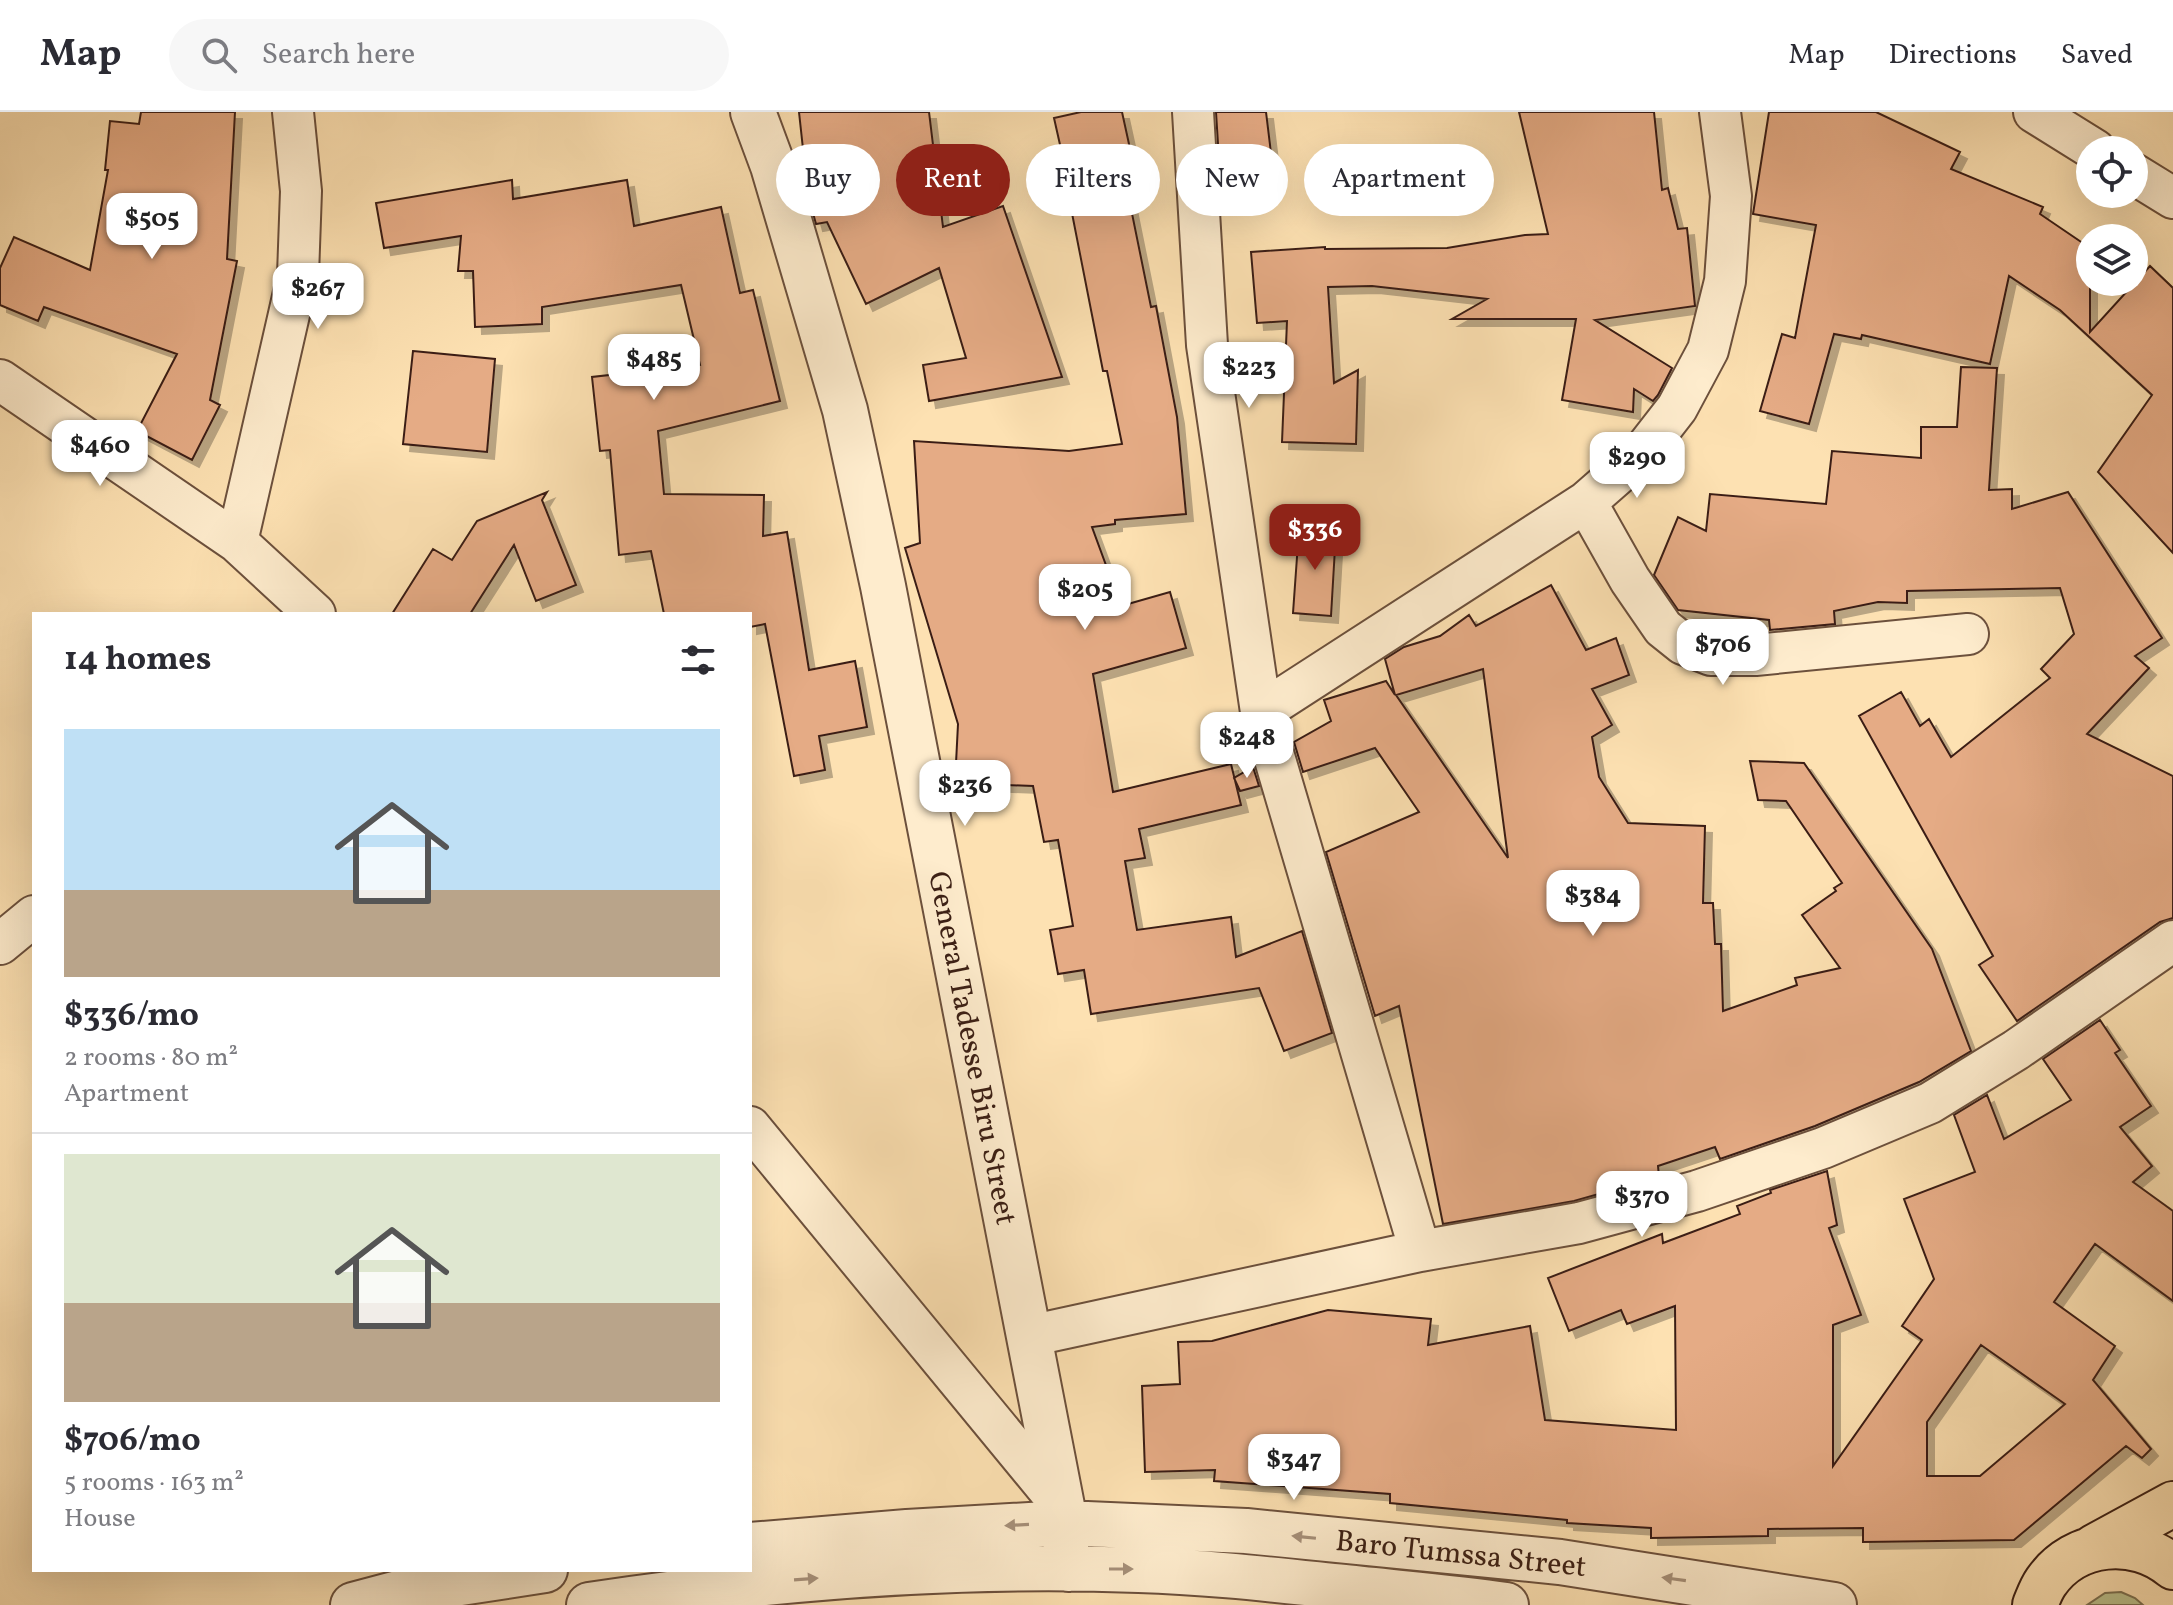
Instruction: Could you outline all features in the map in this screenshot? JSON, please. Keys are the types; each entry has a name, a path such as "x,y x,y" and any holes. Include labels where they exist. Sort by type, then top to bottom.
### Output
{"highway":[{"path":"2035,1605 2045,1582 2066,1561 2173,1504"},
{"path":"2091,1548 2120,1545 2147,1551 2173,1567"}],"street":[{"path":"237,542 298,275 301,191 293,112"},
{"name":"General Tadesse Biru Street","path":"753,112 773,166 845,410 886,602 1029,1336 1063,1514 1068,1569"},
{"path":"1193,112 1207,345 1261,712 1420,1251"},
{"path":"1261,712 1586,502 1642,453 1677,408 1708,350 1725,281 1731,196 1720,112"},
{"path":"2034,112 2076,138"},
{"path":"2148,183 2173,198"},
{"path":"0,380 237,542 313,612"},
{"path":"1586,502 1630,580 1663,628 1683,644 1711,655 1755,655 1968,634"},
{"path":"0,944 32,918"},
{"path":"1029,1336 1420,1251 1579,1223 1697,1191 1823,1148 1930,1103 2042,1033 2173,941"},
{"path":"752,1129 1063,1514"},
{"name":"Baro Tumssa Street","path":"752,1545 907,1532 1063,1514 1560,1562 1834,1605"},
{"name":"Baro Tumssa Street","path":"589,1605 797,1580 914,1572 1068,1569 1140,1570 1274,1580 1506,1605"},
{"path":"353,1605 402,1592 532,1572"}],"green space":[{"path":"2121,1592 2143,1605 2087,1605 2105,1593"}],"building":[{"path":"141,112 235,112 227,259 237,261 210,400 220,405 192,460 137,431 177,354 44,307 38,321 0,305 0,268 14,237 90,270 108,170 105,170 110,121 139,124"},
{"path":"799,112 929,112 933,144 896,144 896,216 942,216 943,227 974,216 1006,216 1062,377 929,401 923,365 966,358 939,268 866,304 827,222 816,224 814,216 880,216 880,144 802,144"},
{"path":"1081,112 1122,112 1129,144 1060,144 1054,118"},
{"path":"1216,112 1266,112 1270,144 1218,144"},
{"path":"1519,112 1654,112 1662,190 1668,188 1678,229 1687,228 1695,306 1595,320 1672,368 1658,395 1653,401 1634,389 1633,412 1562,400 1576,319 1452,319 1487,299 1372,286 1328,287 1334,383 1358,370 1356,444 1282,442 1287,321 1257,323 1251,252 1325,247 1447,248 1548,234"},
{"path":"1769,112 1876,112 1960,152 1951,169 2043,207 2040,214 2076,238 2076,296 2090,296 2090,332 2123,296 2148,296 2150,266 2173,288 2173,553 2098,472 2152,395 2060,310 2009,276 1990,364 1862,335 1861,339 1834,334 1809,424 1760,411 1782,334 1795,338 1816,225 1753,214"},
{"path":"512,180 513,199 627,180 634,226 721,207 740,293 753,290 780,401 658,431 664,494 764,495 763,536 787,532 809,670 855,661 867,727 819,736 825,770 794,776 765,624 752,627 752,612 664,612 651,551 619,555 610,450 600,451 592,377 700,365 681,285 542,307 542,324 475,327 473,271 458,271 461,236 384,248 376,203"},
{"path":"1073,216 1133,216 1151,307 1156,306 1177,417 1186,514 1115,520 1115,524 1092,527 1121,606 1170,592 1186,648 1093,674 1113,792 1231,764 1241,805 1139,829 1145,858 1125,861 1137,930 1231,917 1236,957 1302,931 1332,1033 1284,1051 1259,988 1091,1014 1084,970 1058,974 1050,930 1073,926 1058,840 1044,842 1033,786 955,783 958,724 905,548 920,543 914,441 1069,451 1122,444 1107,371 1103,371"},
{"path":"413,351 495,359 487,452 403,444"},
{"path":"1961,367 1997,368 1989,490 2012,489 2012,509 2068,492 2162,638 2135,656 2149,668 2087,734 2173,776 2173,918 2160,922 2017,1021 1979,965 1993,956 1859,716 1901,692 1920,726 1929,719 1951,757 2050,678 2041,669 2074,634 2060,588 1907,591 1907,603 1878,602 1834,611 1835,624 1770,630 1769,620 1678,610 1654,575 1678,517 1706,531 1710,494 1826,504 1832,451 1921,458 1921,427 1957,427"},
{"path":"547,492 542,500 576,585 536,601 514,545 471,612 393,612 433,549 452,560 477,521"},
{"path":"1299,529 1336,531 1331,616 1293,613"},
{"path":"1551,585 1586,650 1616,638 1629,675 1592,689 1612,725 1592,737 1599,777 1628,823 1705,826 1703,903 1713,903 1715,944 1721,944 1723,1011 1797,985 1795,978 1840,968 1802,915 1836,891 1834,888 1842,883 1786,801 1758,800 1750,761 1804,763 1932,949 1971,1051 1919,1082 1815,1126 1720,1159 1715,1147 1658,1166 1659,1177 1574,1201 1443,1224 1399,1006 1375,1016 1326,852 1419,812 1375,748 1303,772 1294,742 1331,721 1324,700 1386,681 1395,695 1385,659 1404,647 1440,636 1469,615 1476,626","holes":["1483,669 1508,858 1396,695"]},
{"path":"1253,767 1259,786 1240,791 1234,778"},
{"path":"2100,1020 2120,1050 2115,1053 2151,1106 2120,1127 2152,1166 2133,1182 2173,1211 2173,1301 2095,1244 2054,1302 2115,1346 2093,1380 2151,1449 2142,1458 2126,1446 2014,1540 1863,1542 1863,1528 1768,1529 1768,1536 1651,1538 1651,1528 1567,1523 1567,1520 1390,1503 1390,1494 1214,1481 1215,1470 1145,1472 1142,1386 1180,1384 1178,1342 1212,1341 1328,1310 1431,1319 1428,1345 1530,1326 1545,1420 1676,1430 1675,1306 1627,1324 1621,1310 1569,1331 1548,1278 1662,1234 1663,1243 1740,1214 1737,1206 1771,1193 1770,1190 1827,1171 1837,1225 1829,1228 1861,1315 1833,1325 1833,1466 1922,1340 1902,1326 1934,1279 1904,1199 1975,1172 1954,1115 1987,1095 2004,1139 2071,1100 2043,1059","holes":["1981,1345 2065,1404 1980,1476 1927,1476 1927,1422"]}]}
